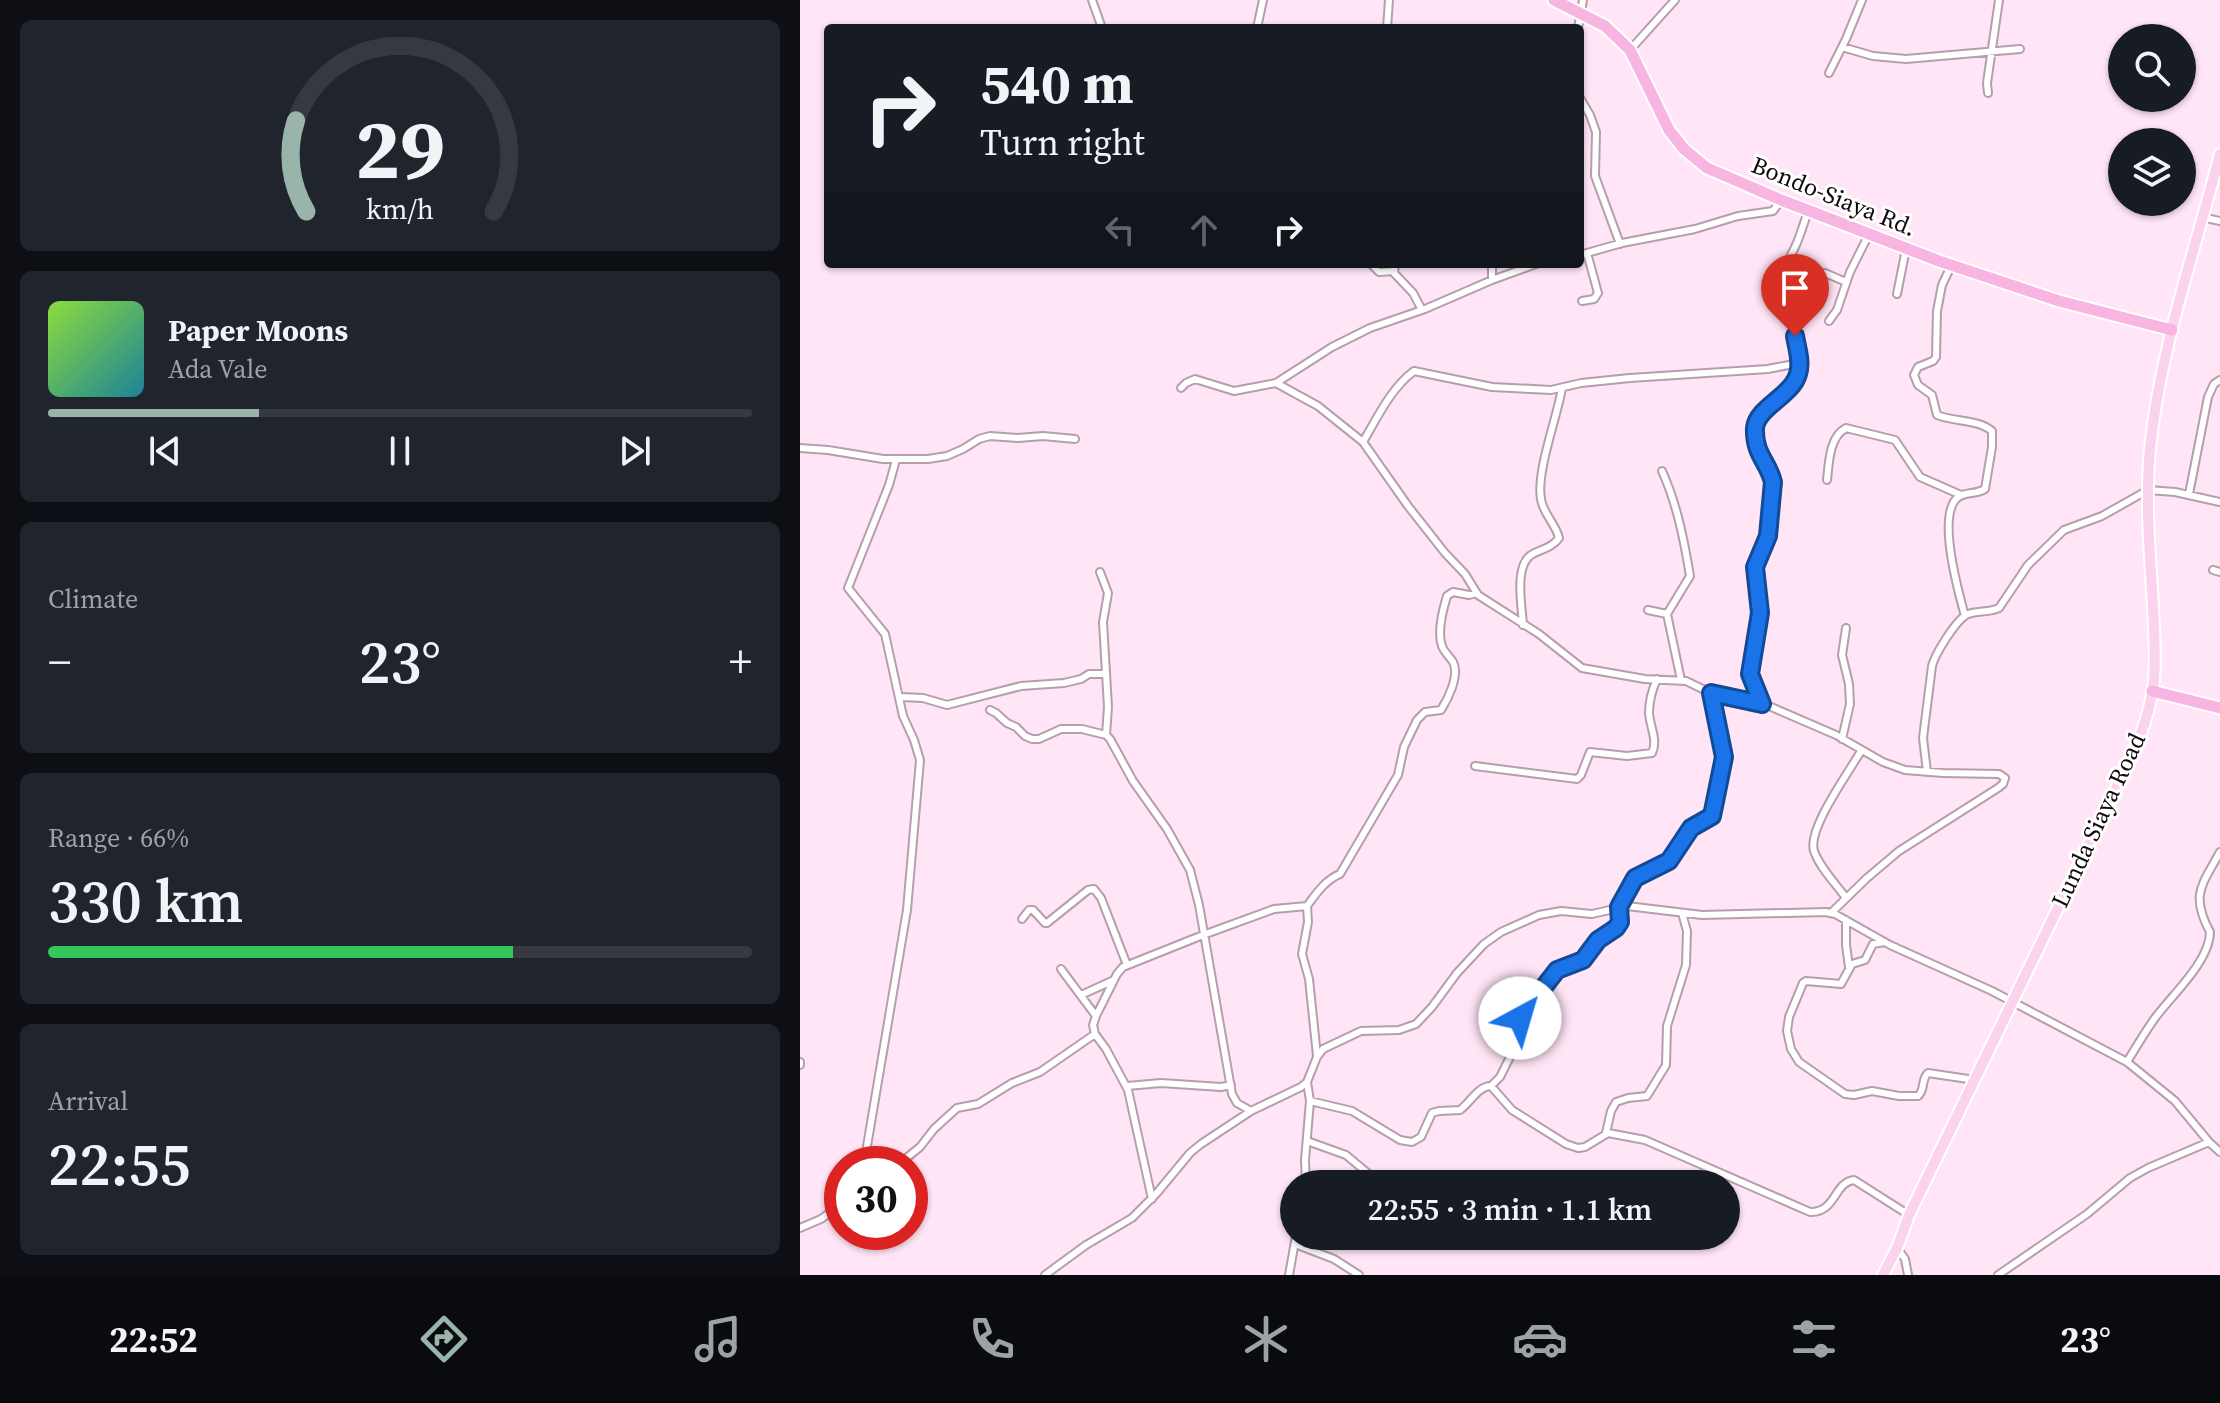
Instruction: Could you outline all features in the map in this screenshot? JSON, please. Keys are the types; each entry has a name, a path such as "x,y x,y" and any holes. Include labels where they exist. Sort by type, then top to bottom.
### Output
{"highway":[{"name":"Bondo-Siaya Rd.","path":"1554,0 1605,26 1630,50 1664,121 1684,149 1707,168 1951,266 2059,301 2172,330"},
{"path":"2152,691 2220,708"}],"main road":[{"name":"Lunda Siaya Road","path":"1883,1275 1909,1215 2132,754 2145,718 2152,691 2155,642 2148,490 2153,419 2172,330 2220,154"}],"street":[{"path":"1092,0 1101,24"},
{"path":"1258,24 1263,0"},
{"path":"1387,24 1389,0"},
{"path":"1579,24 1583,0"},
{"path":"1630,50 1675,0"},
{"path":"1829,73 1862,0"},
{"path":"1988,93 1999,0"},
{"path":"1842,47 1873,56 1906,59 2020,49"},
{"path":"1584,104 1596,132 1595,176 1620,244"},
{"path":"1582,301 1594,299 1598,293 1584,254 1747,214 1773,211 1781,200"},
{"path":"1762,704 1750,674 1760,613 1755,567 1768,536 1773,482 1757,449 1756,424 1796,379 1799,363 1794,328 1783,289 1784,271 1808,211"},
{"path":"2202,217 2220,221"},
{"path":"1829,321 1837,310 1856,256 1869,234"},
{"path":"1897,294 1906,249"},
{"path":"1951,266 1942,285 1937,311 1936,357 1918,367 1914,375 1918,385 1932,395 1937,415 1980,424 1992,431 1985,489 1979,493 1961,495 1954,500 1950,511 1948,533 1951,558 1965,616"},
{"path":"1375,268 1379,272 1395,268 1422,310"},
{"path":"1492,268 1492,280"},
{"path":"1181,388 1195,379 1234,391 1276,383 1332,347 1379,325 1525,268"},
{"path":"1783,289 1825,273 1846,282"},
{"path":"1363,442 1380,411 1414,371 1492,387 1551,390 1581,383 1754,371 1799,363"},
{"path":"2189,494 2208,397 2214,384 2220,380"},
{"path":"1276,383 1318,406 1363,442 1408,506 1465,574 1477,593 1539,634 1582,668 1636,677 1681,680 1711,693 1762,704 1842,739 1895,767 1927,772 2003,775 2005,780 1988,796 1899,851 1832,912"},
{"path":"1523,625 1521,577 1524,561 1559,538 1543,509 1539,486 1562,388"},
{"path":"1827,480 1835,438 1846,428 1895,440 1920,477 1961,495"},
{"path":"800,448 896,460 928,459 947,456 990,436 1075,439"},
{"path":"867,1146 907,910 920,760 905,721 885,634 848,588 896,460"},
{"path":"1662,471 1669,486 1690,576 1667,614 1681,680"},
{"path":"1927,772 1924,729 1933,660 1965,616 1999,608 2028,565 2064,530 2112,511 2148,490 2189,494 2220,502"},
{"path":"1100,572 1108,593 1103,622 1108,707 1106,735"},
{"path":"1317,1057 1309,979 1302,954 1308,922 1307,906 1326,883 1342,871 1361,841 1398,775 1404,747 1419,716 1443,708 1455,669 1441,643 1446,598 1453,592 1477,593"},
{"path":"1648,610 1667,614"},
{"path":"1842,739 1850,704 1842,655 1846,628"},
{"path":"901,697 923,698 947,705 1021,686 1056,684 1081,679 1089,674 1106,674"},
{"path":"1475,766 1577,779 1590,752 1627,756 1652,753 1655,744 1649,703 1657,679"},
{"path":"1310,1101 1352,1111 1400,1140 1412,1142 1421,1137 1432,1113 1460,1110 1485,1086 1491,1086 1500,1077 1508,1060 1526,1043 1521,1015 1557,970 1583,960 1598,940 1616,928 1620,922 1619,907 1635,878 1669,861 1691,828 1707,820 1713,812 1724,757 1711,693"},
{"path":"990,710 1032,739 1064,728 1082,729 1106,735 1110,739 1133,781 1185,858 1194,883 1232,1094 1237,1103 1251,1111"},
{"path":"1846,898 1818,859 1813,841 1821,816 1861,751"},
{"path":"2127,1062 2207,946 2210,932 2203,920 2199,890 2220,852"},
{"path":"1022,919 1029,910 1033,910 1047,923 1088,890 1094,889 1103,901 1127,965"},
{"path":"1152,1199 1127,1086 1095,1034 1093,1025 1114,980 1123,967 1203,935 1274,909 1307,906"},
{"path":"1299,1089 1307,1082 1317,1057 1328,1046 1355,1033 1399,1030 1416,1024 1474,953 1501,932 1547,913 1592,914 1627,906 1728,916 1832,912 2127,1062 2180,1106 2220,1152"},
{"path":"1606,1133 1616,1102 1647,1096 1666,1065 1667,1026 1686,962 1687,931 1682,913"},
{"path":"1846,920 1849,967 1845,980 1841,984 1806,981 1791,1012 1787,1031 1791,1049 1799,1062 1840,1092 1850,1095 1872,1091 1918,1096 1928,1073 1975,1080"},
{"path":"1849,967 1863,961 1874,943 1887,942"},
{"path":"1061,969 1096,1016"},
{"path":"1081,995 1114,980"},
{"path":"921,1146 957,1108 978,1104 1012,1083 1040,1072 1095,1034"},
{"path":"1306,1170 1310,1101 1307,1082"},
{"path":"1127,1086 1161,1083 1231,1085"},
{"path":"1491,1086 1512,1110 1566,1144 1578,1148 1585,1147 1606,1133 1645,1140 1803,1211 1815,1213 1825,1208 1851,1180 1909,1215"},
{"path":"1045,1275 1086,1245 1124,1224 1152,1199 1190,1153 1251,1111 1304,1087 1309,1091"},
{"path":"1307,1141 1346,1155 1364,1170"},
{"path":"2000,1274 2075,1224 2130,1178 2209,1142"},
{"path":"800,1228 824,1217"},
{"path":"1897,1248 1905,1259 1908,1275"},
{"path":"1289,1275 1294,1250"},
{"path":"1316,1250 1359,1275"}],"route":[{"path":"1520,1018 1557,970 1586,958 1594,944 1616,928 1620,922 1619,907 1632,881 1641,873 1669,861 1691,828 1712,816 1724,757 1711,693 1762,704 1751,680 1750,663 1760,613 1755,567 1768,536 1773,482 1757,449 1755,429 1760,416 1796,379 1799,367 1795,336"}]}
